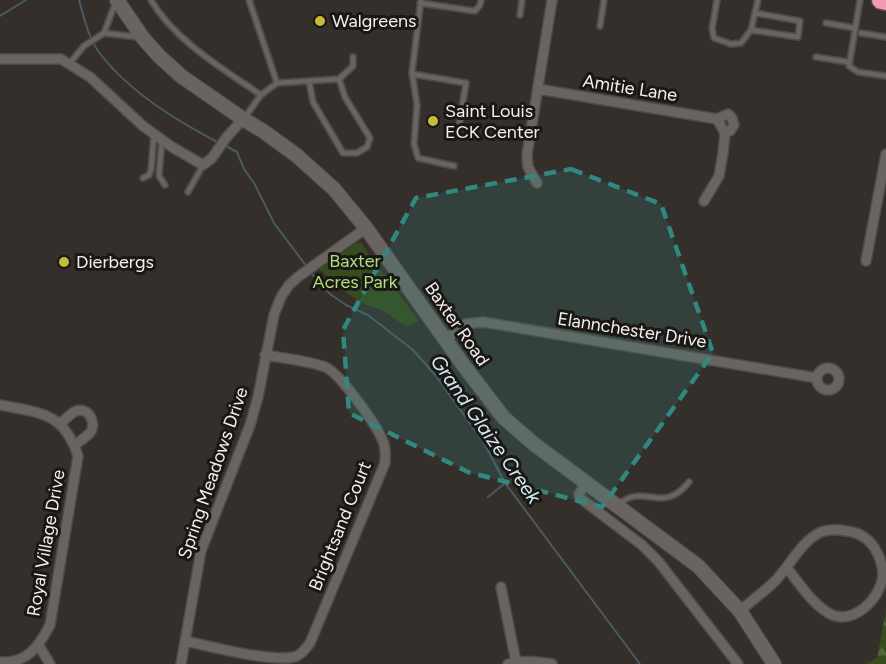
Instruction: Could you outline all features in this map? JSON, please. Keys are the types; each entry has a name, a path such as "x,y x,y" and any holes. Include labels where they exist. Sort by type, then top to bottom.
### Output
{"highway":[{"path":"881,0 886,1"}],"main road":[{"name":"Baxter Road","path":"116,0 143,38 181,76 288,149 334,189 366,228 464,366 504,418 534,444 698,566 740,611 774,664"}],"street":[{"path":"537,183 528,166 527,154 552,0"},
{"path":"0,59 51,58 69,63 90,77 130,115 158,137 204,165 243,119"},
{"name":"Amitie Lane","path":"538,89 717,119 725,133 719,176 704,201"},
{"path":"866,261 886,154"},
{"name":"Spring Meadows Drive","path":"182,664 201,551 250,425 278,304 289,285 298,277 366,228"},
{"name":"Elannchester Drive","path":"446,339 465,324 483,322 817,378"},
{"name":"Brightsand Court","path":"185,641 277,659 293,657 305,650 310,643 385,463 383,442 378,432 336,374 325,367 265,355"},
{"path":"0,405 48,416 61,423 75,445 92,430 93,423 90,415 76,411 61,423"},
{"name":"Royal Village Drive","path":"0,662 24,662 39,646 50,625 78,456 75,445"},
{"path":"587,482 579,494 580,498 642,545 658,561 738,664"},
{"path":"740,611 774,582 811,537 822,532 833,529 859,533 869,540 880,557 883,572 876,595 858,613 843,618 828,614 787,568"},
{"path":"501,587 512,663 537,661 552,664"},
{"path":"39,646 50,664"}],"lane":[{"path":"69,63 84,46 104,33 116,0"},
{"path":"151,0 199,52 261,95"},
{"path":"249,0 277,83"},
{"path":"454,165 418,158 414,144 417,105 412,74 420,1 475,11 481,0"},
{"path":"520,15 522,0"},
{"path":"600,26 603,0"},
{"path":"717,0 712,29 714,38 731,44 741,43 751,30 758,0"},
{"path":"860,0 848,62 853,70 858,72 886,76"},
{"path":"751,30 798,37 800,21 755,13"},
{"path":"826,23 854,28"},
{"path":"104,33 143,38"},
{"path":"861,33 886,37"},
{"path":"243,119 261,95 277,83 339,79 353,66 352,57"},
{"path":"816,57 848,62"},
{"path":"412,74 466,83 459,126"},
{"path":"309,81 313,102 343,153 357,153 367,147 370,138 345,97 339,79"},
{"path":"143,178 149,175 151,170 158,137"},
{"path":"158,137 159,176 165,185"},
{"path":"188,192 204,165"},
{"path":"618,505 632,495 674,496 689,482"}],"highlighted area":[{"path":"571,169 661,204 713,353 602,507 468,472 349,413 343,330 416,198"}],"green space":[{"name":"Baxter Acres Park","path":"357,243 361,243 419,321 407,327 382,310 366,305 343,291 319,269"},
{"path":"886,610 886,664 866,664 877,658"}],"waterway":[{"path":"0,16 26,0"},
{"name":"Grand Glaize Creek","path":"79,0 93,43 113,69 156,105 219,143"},
{"name":"Grand Glaize Creek","path":"224,145 237,152 274,223 307,267"},
{"name":"Grand Glaize Creek","path":"310,272 330,294 346,305 368,315 413,350 436,376 484,443 505,483 640,664"},
{"path":"488,497 504,484"}],"place":[{"name":"Walgreens","path":"320,21"},
{"name":"Saint Louis ECK Center","path":"433,121"},
{"name":"Dierbergs","path":"64,262"}]}
